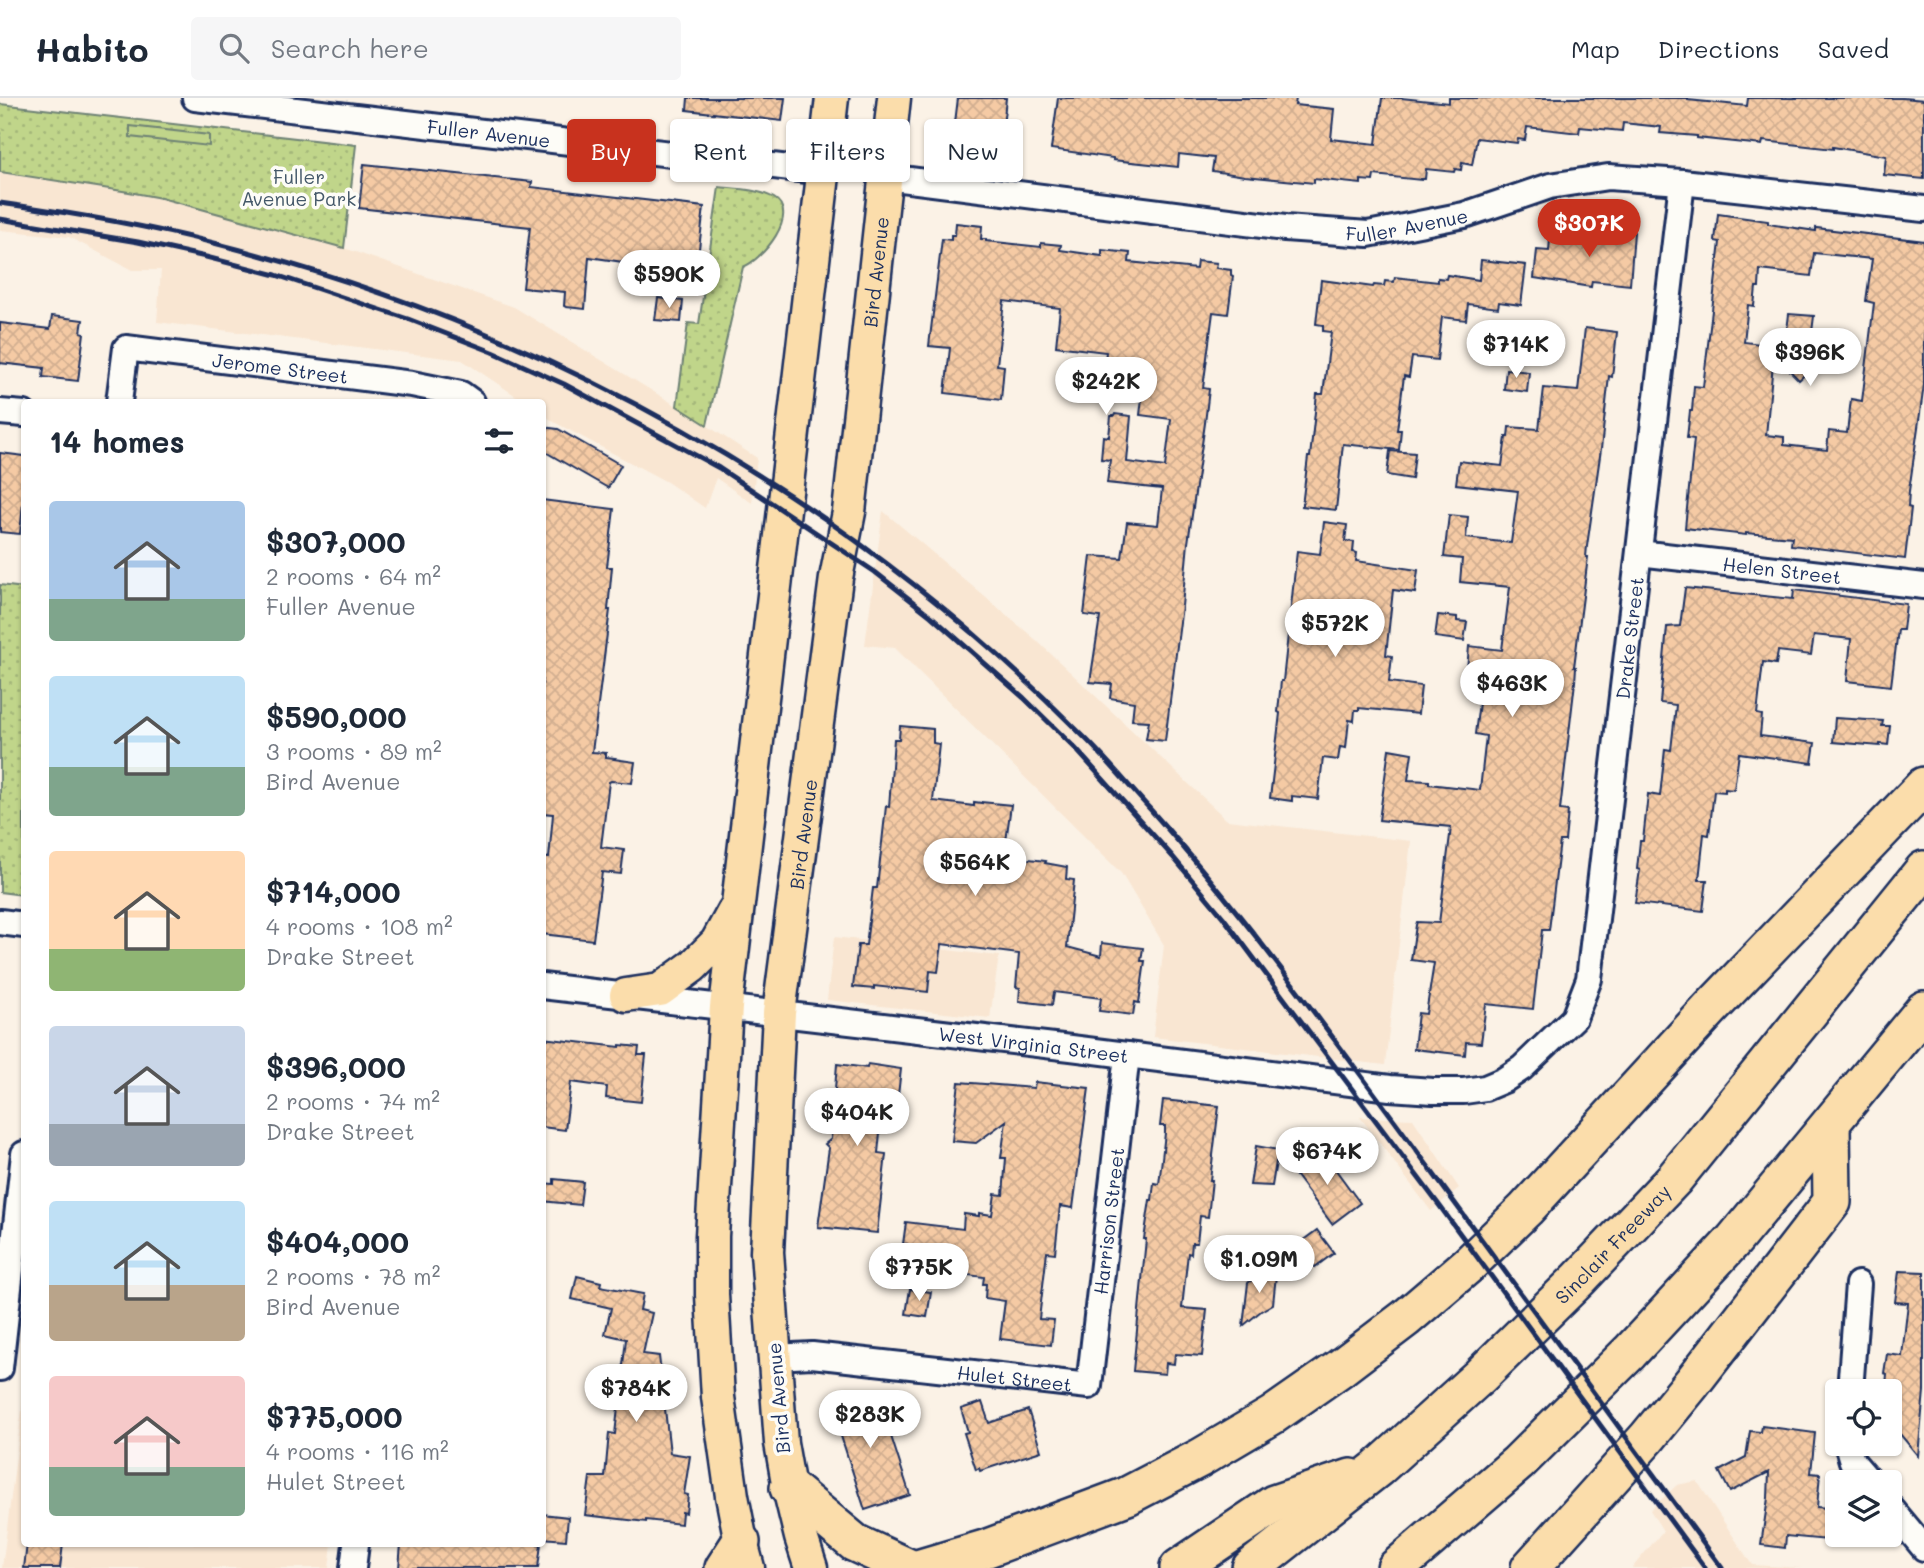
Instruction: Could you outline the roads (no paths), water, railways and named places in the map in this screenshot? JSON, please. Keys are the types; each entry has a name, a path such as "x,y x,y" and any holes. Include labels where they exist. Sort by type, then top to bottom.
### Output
{"highway":[{"path":"921,1568 985,1549 1127,1496 1200,1458 1273,1415 1406,1318 1468,1265 1526,1209 1710,1009 1924,786"},
{"name":"Sinclair Freeway","path":"1251,1568 1378,1468 1480,1376 1579,1279 1674,1179 1924,870"},
{"path":"1396,1568 1518,1463 1630,1352 1734,1240 1924,1010"},
{"path":"1530,1568 1647,1438 1832,1202 1831,1125"},
{"path":"1179,1568 1274,1504 1378,1468"},
{"path":"789,1488 855,1543 909,1568"}],"main road":[{"path":"830,119 832,98"},
{"name":"Bird Avenue","path":"892,119 894,98"},
{"path":"738,1559 718,1397 712,1296 712,1236 726,1007 823,182"},
{"name":"Bird Avenue","path":"811,1568 789,1488 781,1443 766,1252 779,1013 836,578 849,512 885,182"},
{"path":"626,995 660,990 693,966 717,942 738,904"}],"street":[{"name":"Fuller Avenue","path":"195,98 786,168"},
{"name":"Fuller Avenue","path":"910,180 1285,228 1368,234 1464,215 1550,186 1608,177 1682,182 1924,209"},
{"name":"Drake Street","path":"1521,1068 1574,1018 1588,979 1682,182"},
{"name":"Jerome Street","path":"119,399 126,348 412,384 461,394 468,399"},
{"path":"0,412 21,414"},
{"name":"Helen Street","path":"1639,553 1924,586"},
{"path":"0,922 21,925"},
{"name":"West Virginia Street","path":"546,986 1380,1087 1464,1091 1485,1088 1504,1080 1521,1068"},
{"name":"Harrison Street","path":"1089,1386 1127,1055"},
{"path":"0,1368 21,1181"},
{"path":"1851,1379 1858,1284"},
{"name":"Hulet Street","path":"774,1357 812,1355 1089,1386"},
{"path":"1902,1521 1924,1548"},
{"path":"353,1568 356,1547"}],"railway":[{"path":"0,203 108,220 214,243 336,278 454,321 569,371 681,429 788,494 890,566 988,646 1080,733 1215,885 1338,1044 1722,1568"},
{"path":"0,219 138,242 276,275 408,319 493,352 564,384 719,468 875,572 931,616 1024,698 1075,748 1223,917 1439,1205 1705,1568"}],"park label":[{"name":"Fuller Avenue Park","path":"299,187"}]}
